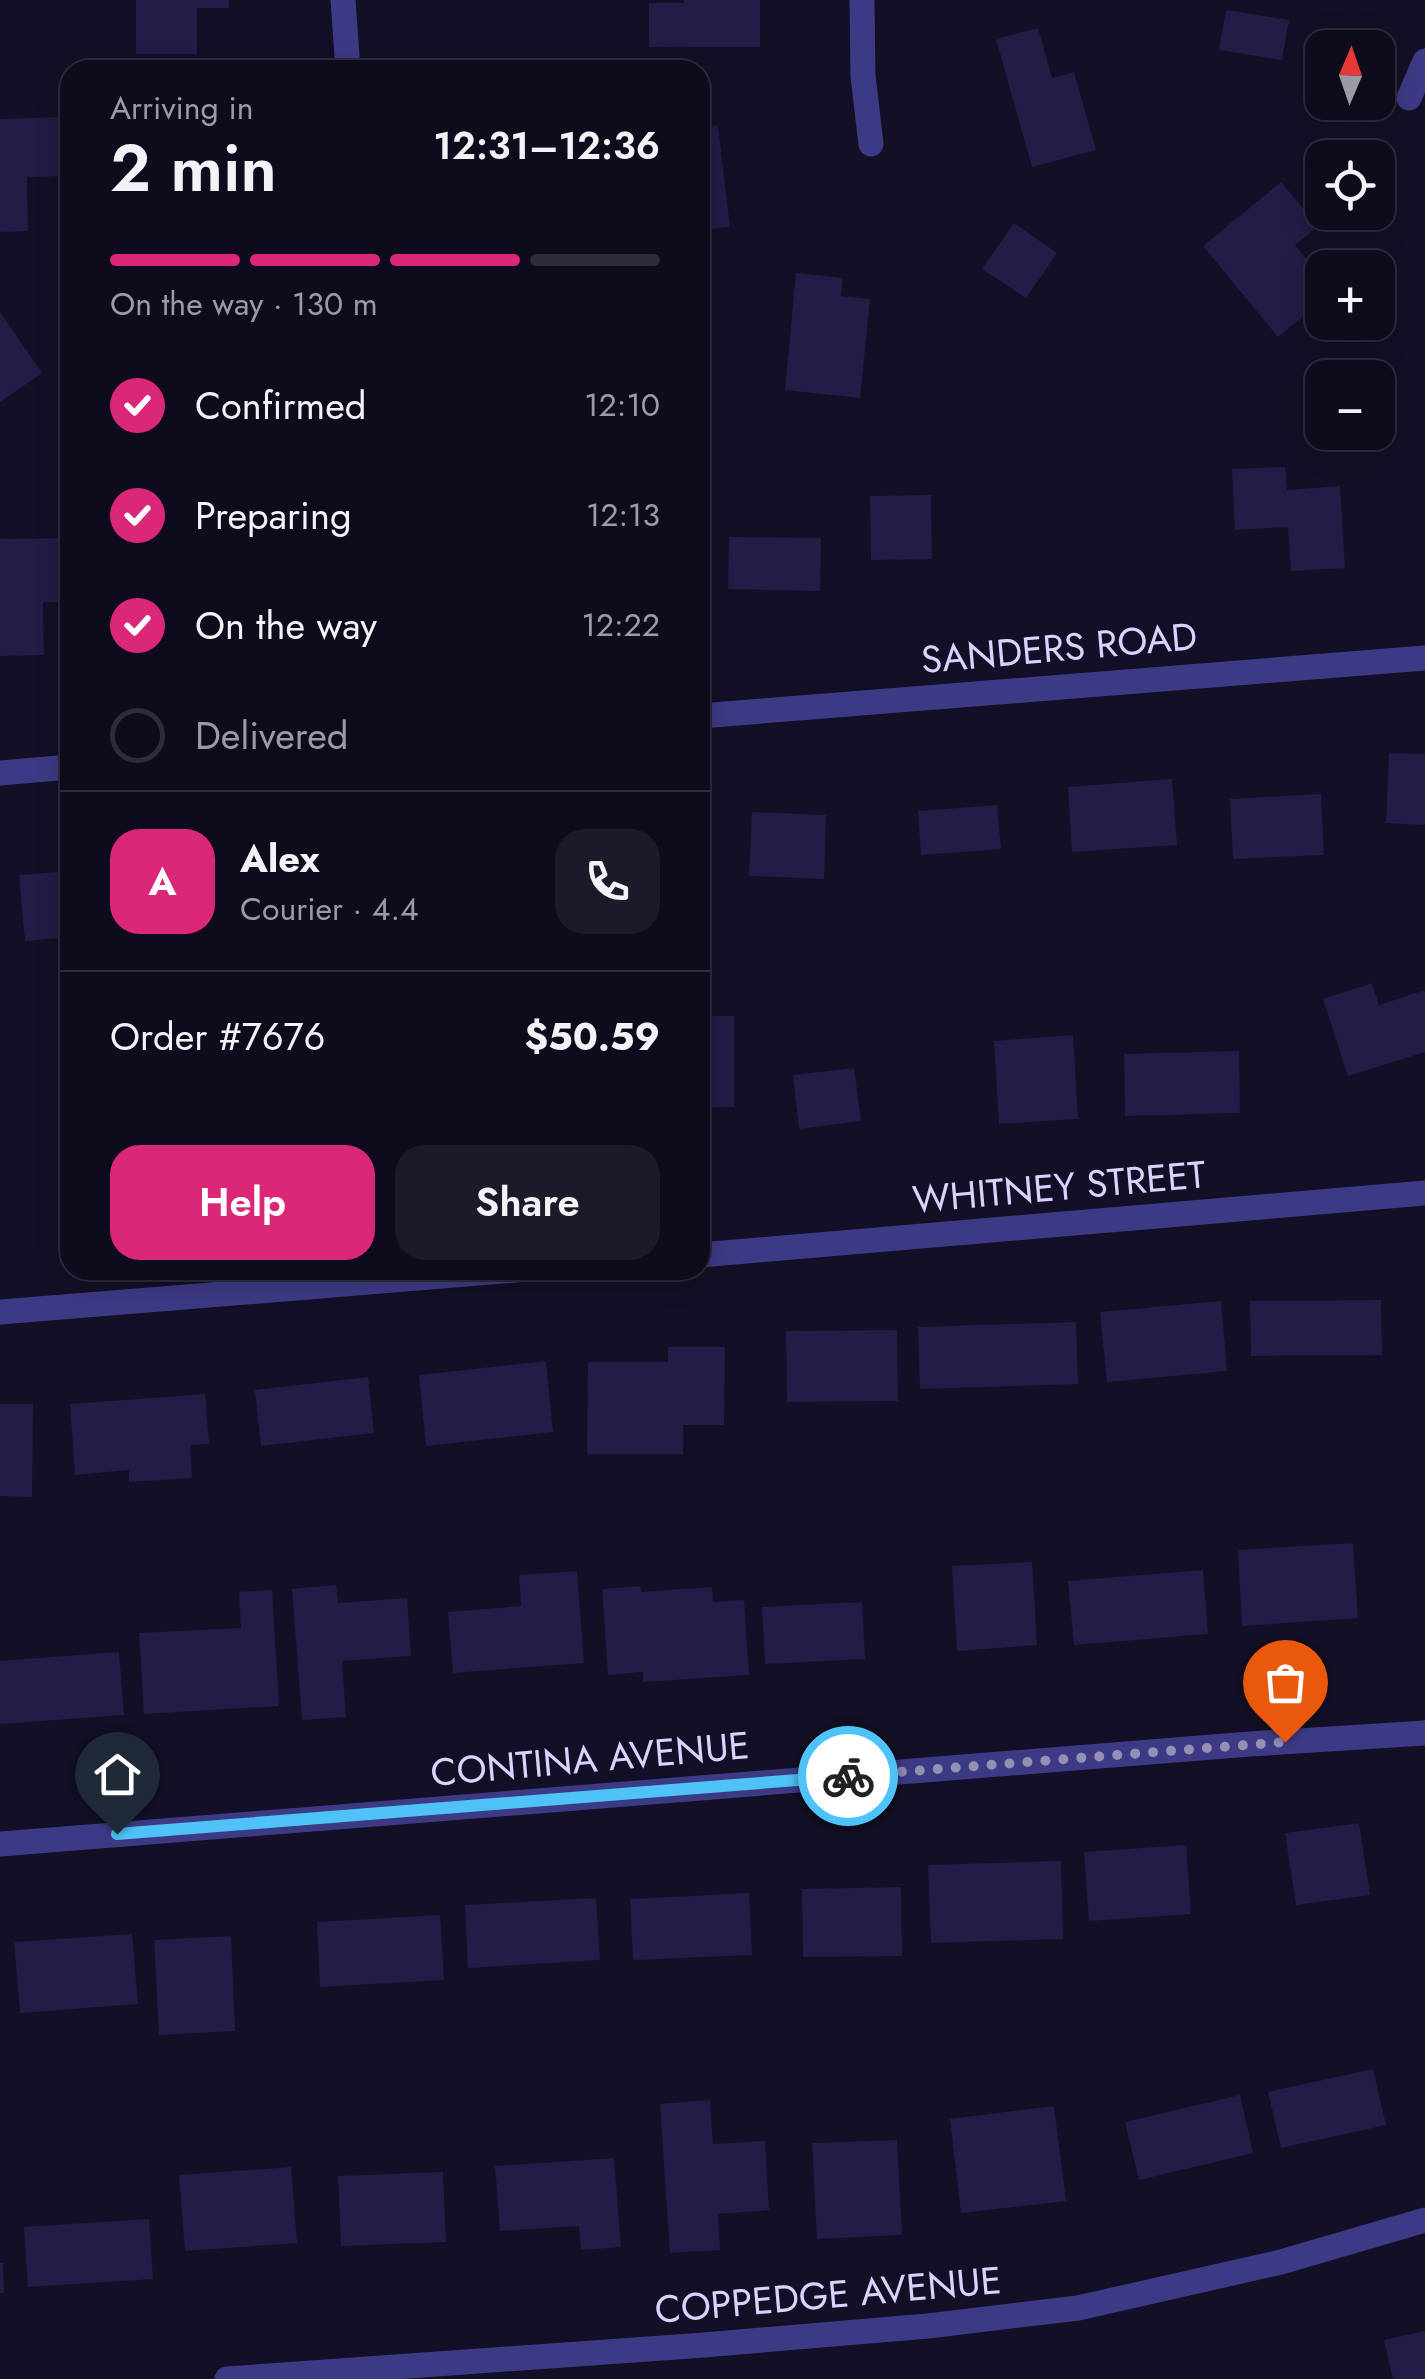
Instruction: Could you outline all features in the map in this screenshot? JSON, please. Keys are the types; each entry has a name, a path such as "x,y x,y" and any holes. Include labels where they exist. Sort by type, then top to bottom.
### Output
{"street":[{"path":"343,0 347,60"},
{"path":"862,0 863,76 871,144"},
{"path":"1409,98 1425,61"},
{"name":"SANDERS ROAD","path":"710,715 1425,658"},
{"path":"0,773 60,768"},
{"name":"WHITNEY STREET","path":"710,1254 1425,1193"},
{"path":"0,1312 394,1280"},
{"name":"CONTINA AVENUE","path":"0,1844 1425,1733"},
{"name":"COPPEDGE AVENUE","path":"227,2379 704,2345 928,2326 1078,2308 1281,2262 1425,2220"}],"building":[{"path":"136,0 229,0 229,8 197,8 197,54 136,54"},
{"path":"760,0 760,47 649,47 649,3"},
{"path":"1226,10 1289,20 1282,60 1219,50"},
{"path":"1038,28 1052,78 1074,72 1096,150 1032,167 996,39"},
{"path":"60,117 60,176 27,177 28,231 0,232 0,119"},
{"path":"718,126 730,227 710,229 710,127"},
{"path":"1281,182 1305,211 1305,230 1313,230 1295,245 1305,258 1305,315 1278,337 1203,246"},
{"path":"1014,223 1057,253 1026,298 982,269"},
{"path":"796,273 843,278 841,296 870,299 860,398 785,390"},
{"path":"0,312 42,373 0,402"},
{"path":"1285,467 1287,490 1340,486 1345,568 1291,571 1288,527 1235,530 1232,469"},
{"path":"931,495 932,559 871,560 870,496"},
{"path":"729,537 821,538 820,591 728,589"},
{"path":"60,538 60,602 43,602 44,655 0,656 0,539"},
{"path":"1389,753 1425,754 1425,825 1386,823"},
{"path":"1172,779 1177,845 1072,852 1068,787"},
{"path":"1321,794 1324,855 1233,859 1230,799"},
{"path":"997,805 1001,849 921,855 918,811"},
{"path":"752,812 826,815 824,879 749,876"},
{"path":"60,872 60,938 25,941 19,875"},
{"path":"1372,983 1379,1005 1425,990 1425,1052 1348,1076 1323,999"},
{"path":"710,1016 734,1016 734,1107 710,1108"},
{"path":"1073,1035 1078,1119 999,1124 994,1041"},
{"path":"1239,1051 1240,1113 1125,1116 1124,1054"},
{"path":"854,1068 861,1121 799,1129 793,1075"},
{"path":"1381,1300 1382,1355 1251,1356 1250,1301"},
{"path":"1221,1301 1227,1371 1107,1382 1100,1312"},
{"path":"1076,1322 1078,1384 920,1389 918,1327"},
{"path":"897,1330 898,1401 787,1402 786,1331"},
{"path":"668,1347 725,1347 724,1425 683,1425 683,1454 587,1454 588,1362 668,1362"},
{"path":"546,1361 553,1432 426,1446 419,1375"},
{"path":"368,1377 374,1433 261,1446 255,1390"},
{"path":"205,1394 209,1444 190,1445 192,1478 129,1482 129,1470 75,1475 70,1404"},
{"path":"0,1404 33,1404 32,1497 0,1496"},
{"path":"1353,1543 1358,1618 1242,1626 1238,1550"},
{"path":"1032,1562 1037,1645 957,1651 952,1566"},
{"path":"1203,1570 1208,1634 1074,1645 1068,1581"},
{"path":"577,1571 584,1663 453,1673 448,1612 521,1606 519,1575"},
{"path":"336,1585 338,1603 407,1598 411,1656 342,1661 346,1717 302,1720 292,1589"},
{"path":"640,1586 641,1592 712,1587 713,1602 744,1600 749,1675 643,1682 643,1672 608,1675 602,1589"},
{"path":"272,1590 279,1706 144,1714 139,1633 241,1628 239,1592"},
{"path":"862,1602 865,1659 765,1664 762,1607"},
{"path":"119,1652 124,1715 0,1724 0,1661"},
{"path":"1359,1823 1370,1895 1296,1905 1285,1833"},
{"path":"1186,1845 1191,1914 1089,1921 1084,1852"},
{"path":"1061,1861 1063,1939 931,1943 928,1865"},
{"path":"901,1887 902,1956 803,1957 802,1889"},
{"path":"749,1893 752,1955 633,1960 630,1899"},
{"path":"596,1898 600,1960 468,1968 465,1905"},
{"path":"440,1915 444,1980 320,1987 317,1922"},
{"path":"132,1934 138,2004 20,2013 14,1942"},
{"path":"231,1936 235,2031 159,2035 154,1940"},
{"path":"1373,2069 1386,2125 1281,2148 1268,2092"},
{"path":"1240,2095 1253,2153 1139,2180 1125,2122"},
{"path":"710,2100 713,2144 765,2141 769,2210 718,2214 720,2250 670,2253 660,2104"},
{"path":"1054,2106 1066,2201 961,2213 950,2119"},
{"path":"897,2140 902,2235 817,2239 812,2143"},
{"path":"614,2158 621,2247 581,2250 579,2226 500,2231 495,2166"},
{"path":"291,2167 297,2243 185,2251 179,2175"},
{"path":"443,2172 446,2242 341,2246 338,2176"},
{"path":"149,2219 153,2279 28,2287 24,2227"},
{"path":"3,2263 4,2293 0,2293"},
{"path":"1425,2331 1425,2379 1393,2379 1384,2340"}],"way so far":[{"path":"848,1776 1285,1742"}],"route":[{"path":"117,1834 848,1776"}]}
